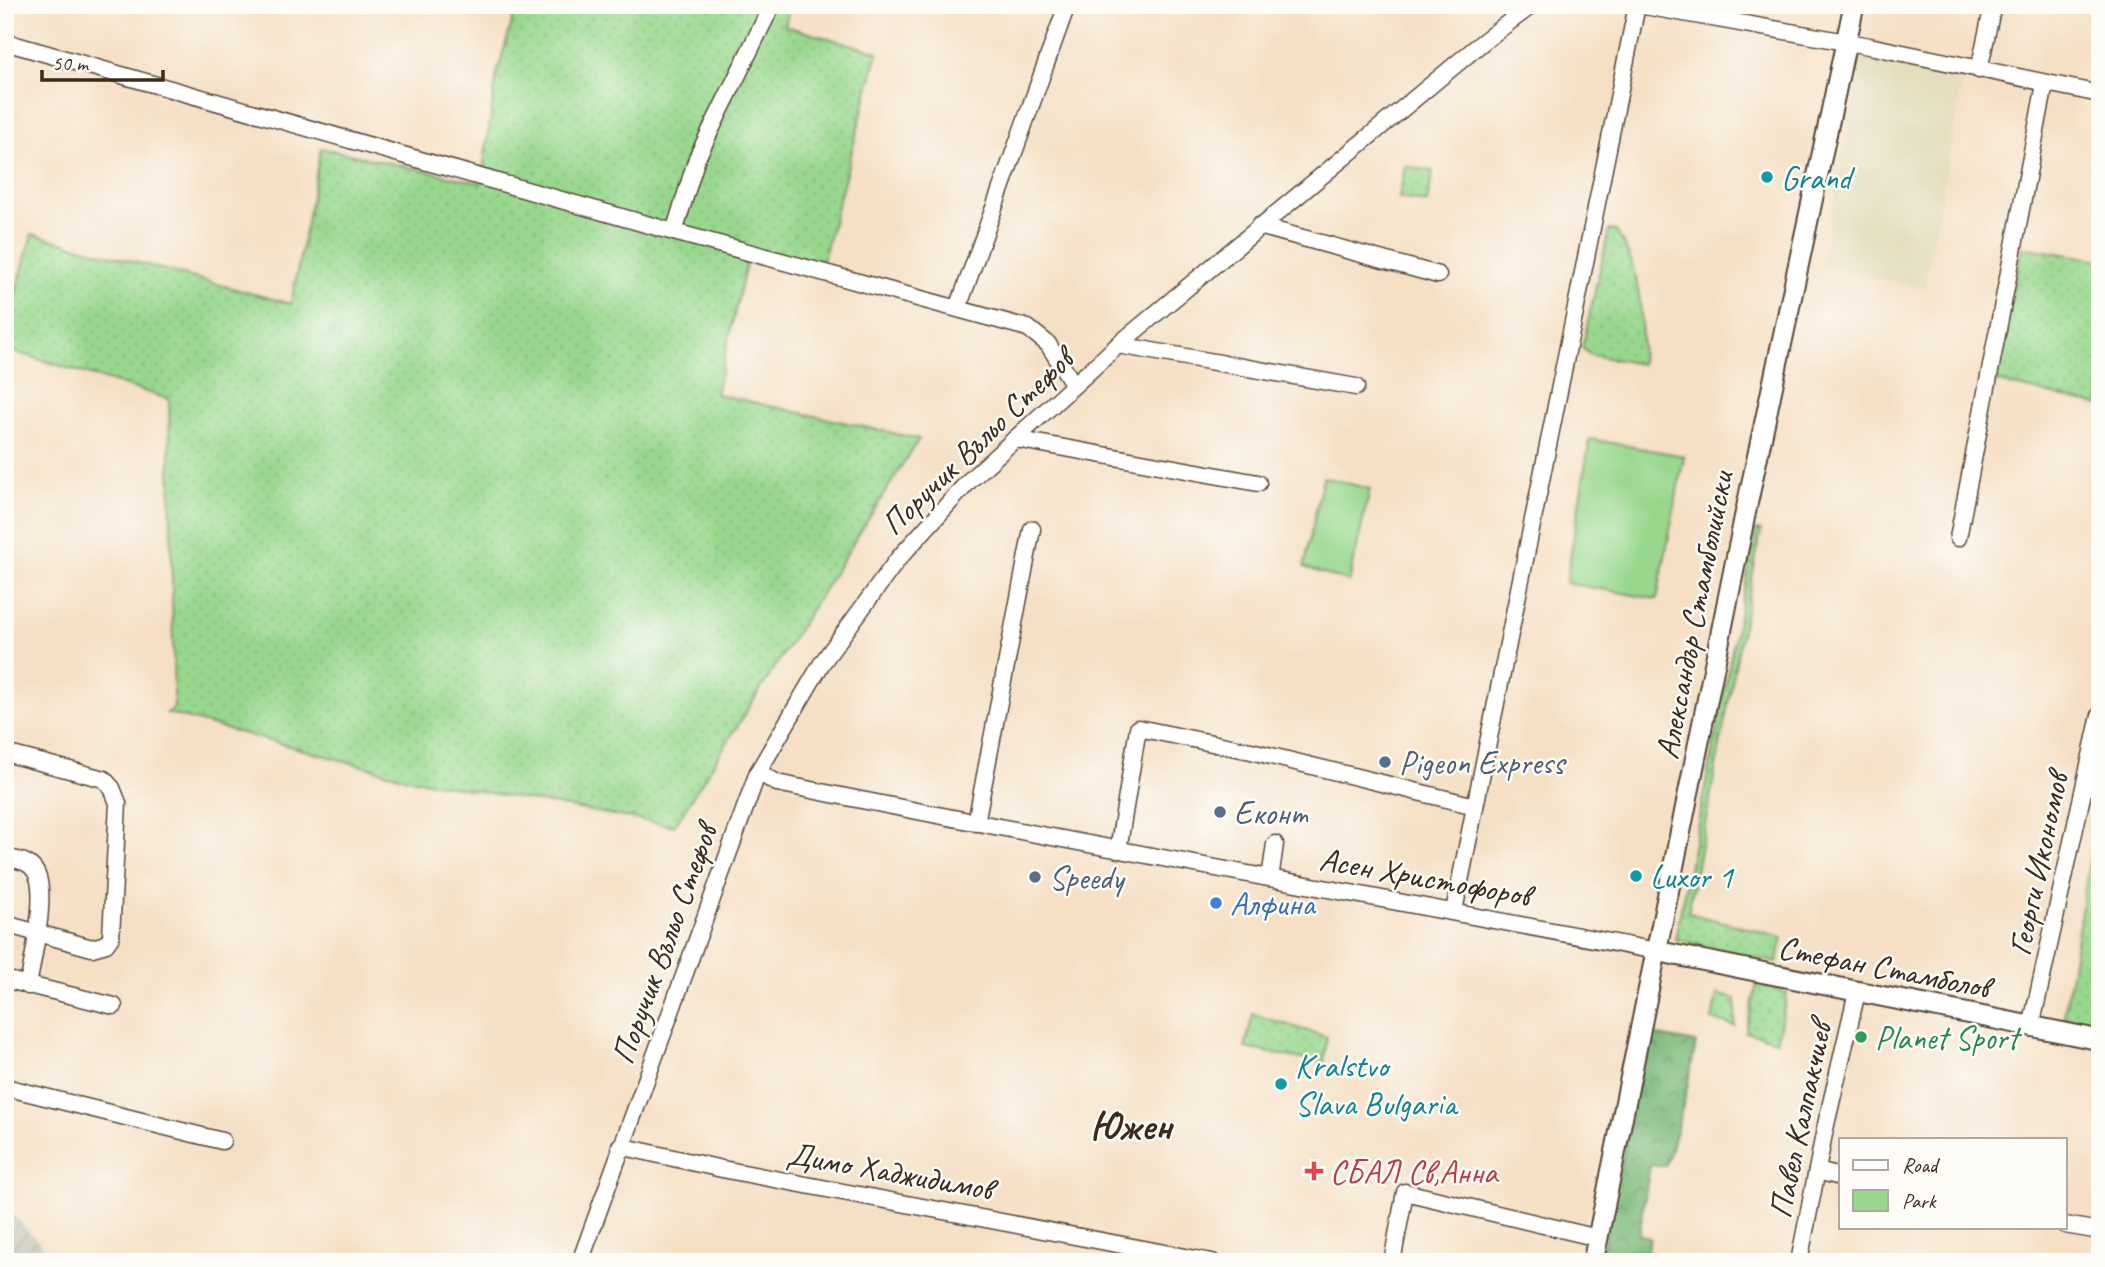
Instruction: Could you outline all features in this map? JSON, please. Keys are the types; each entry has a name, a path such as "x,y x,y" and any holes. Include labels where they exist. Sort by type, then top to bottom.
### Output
{"street":[{"path":"674,232 697,158 772,5"},
{"path":"958,308 1067,5"},
{"path":"1454,911 1638,5 1847,42 2100,94"},
{"name":"Александър Стамболийски","path":"1593,1262 1745,510 1854,5"},
{"path":"1979,70 1993,5"},
{"name":"Поручик Въльо Стефов","path":"580,1262 758,772 822,663 898,559 970,480 1118,345 1520,8"},
{"path":"5,42 674,232 1028,328 1048,344 1074,385"},
{"path":"1958,538 2045,84"},
{"path":"1259,226 1438,275"},
{"path":"1118,345 1356,387"},
{"path":"1015,439 1258,482"},
{"path":"976,824 1032,529"},
{"name":"Георги Икономов","path":"2031,1027 2100,715"},
{"path":"1118,850 1138,728 1251,751 1475,806"},
{"path":"5,753 104,779 112,788 118,803 111,937 106,944 92,948 5,924"},
{"name":"Асен Христофоров","path":"758,772 777,783 976,824 1454,911 1656,951"},
{"path":"1264,877 1270,872 1275,844"},
{"path":"5,858 24,861 34,869 39,879 37,932 28,986"},
{"name":"Стефан Стамболов","path":"1656,951 2100,1040"},
{"path":"8,980 114,1006"},
{"name":"Павел Калпакчиев","path":"1799,1262 1857,992"},
{"path":"5,1087 222,1141"},
{"name":"Димо Хаджидимов","path":"620,1146 1149,1255 1212,1262"},
{"path":"1817,1171 1839,1176"},
{"path":"1392,1262 1405,1192 1598,1238"},
{"path":"2066,1225 2100,1231"}],"shaded area":[{"path":"1862,57 1964,75 1924,289 1821,266"},
{"path":"5,1207 58,1262 5,1262"}],"green space":[{"path":"517,5 790,5 785,26 878,52 823,260 747,260 716,394 919,439 674,826 411,779 167,713 174,708 169,399 5,349 5,332 32,234 291,304 321,148 481,183 497,74"},
{"path":"1405,166 1433,171 1427,203 1399,198"},
{"path":"1609,230 1616,231 1625,246 1636,278 1641,312 1641,364 1591,355 1582,348"},
{"path":"2022,247 2100,260 2100,406 1994,381"},
{"path":"1590,439 1684,456 1657,599 1566,583"},
{"path":"1323,477 1370,489 1349,582 1304,567"},
{"path":"1756,530 1761,531 1688,913 1783,937 1777,963 1675,939"},
{"path":"2100,794 2100,922 2096,942 2100,943 2100,1024 2064,1017"},
{"path":"1757,984 1787,993 1777,1040 1746,1032"},
{"path":"1717,994 1736,999 1735,1026 1712,1020"},
{"path":"1253,1014 1327,1037 1324,1063 1245,1048"},
{"path":"1648,1034 1696,1043 1685,1098 1666,1166 1650,1165 1639,1234 1650,1238 1645,1262 1600,1262"}],"place":[{"name":"Grand","path":"1767,177"},
{"name":"Pigeon Express","path":"1385,762"},
{"name":"Еконт","path":"1220,812"},
{"name":"Luxor 1","path":"1636,876"},
{"name":"Speedy","path":"1035,877"},
{"name":"Алфина","path":"1216,903"},
{"name":"Planet Sport","path":"1861,1037"},
{"name":"Kralstvo Slava Bulgaria","path":"1281,1084"},
{"name":"СБАЛ Св,Анна","path":"1314,1171"}],"district":[{"name":"Южен","path":"1131,1125"}]}
